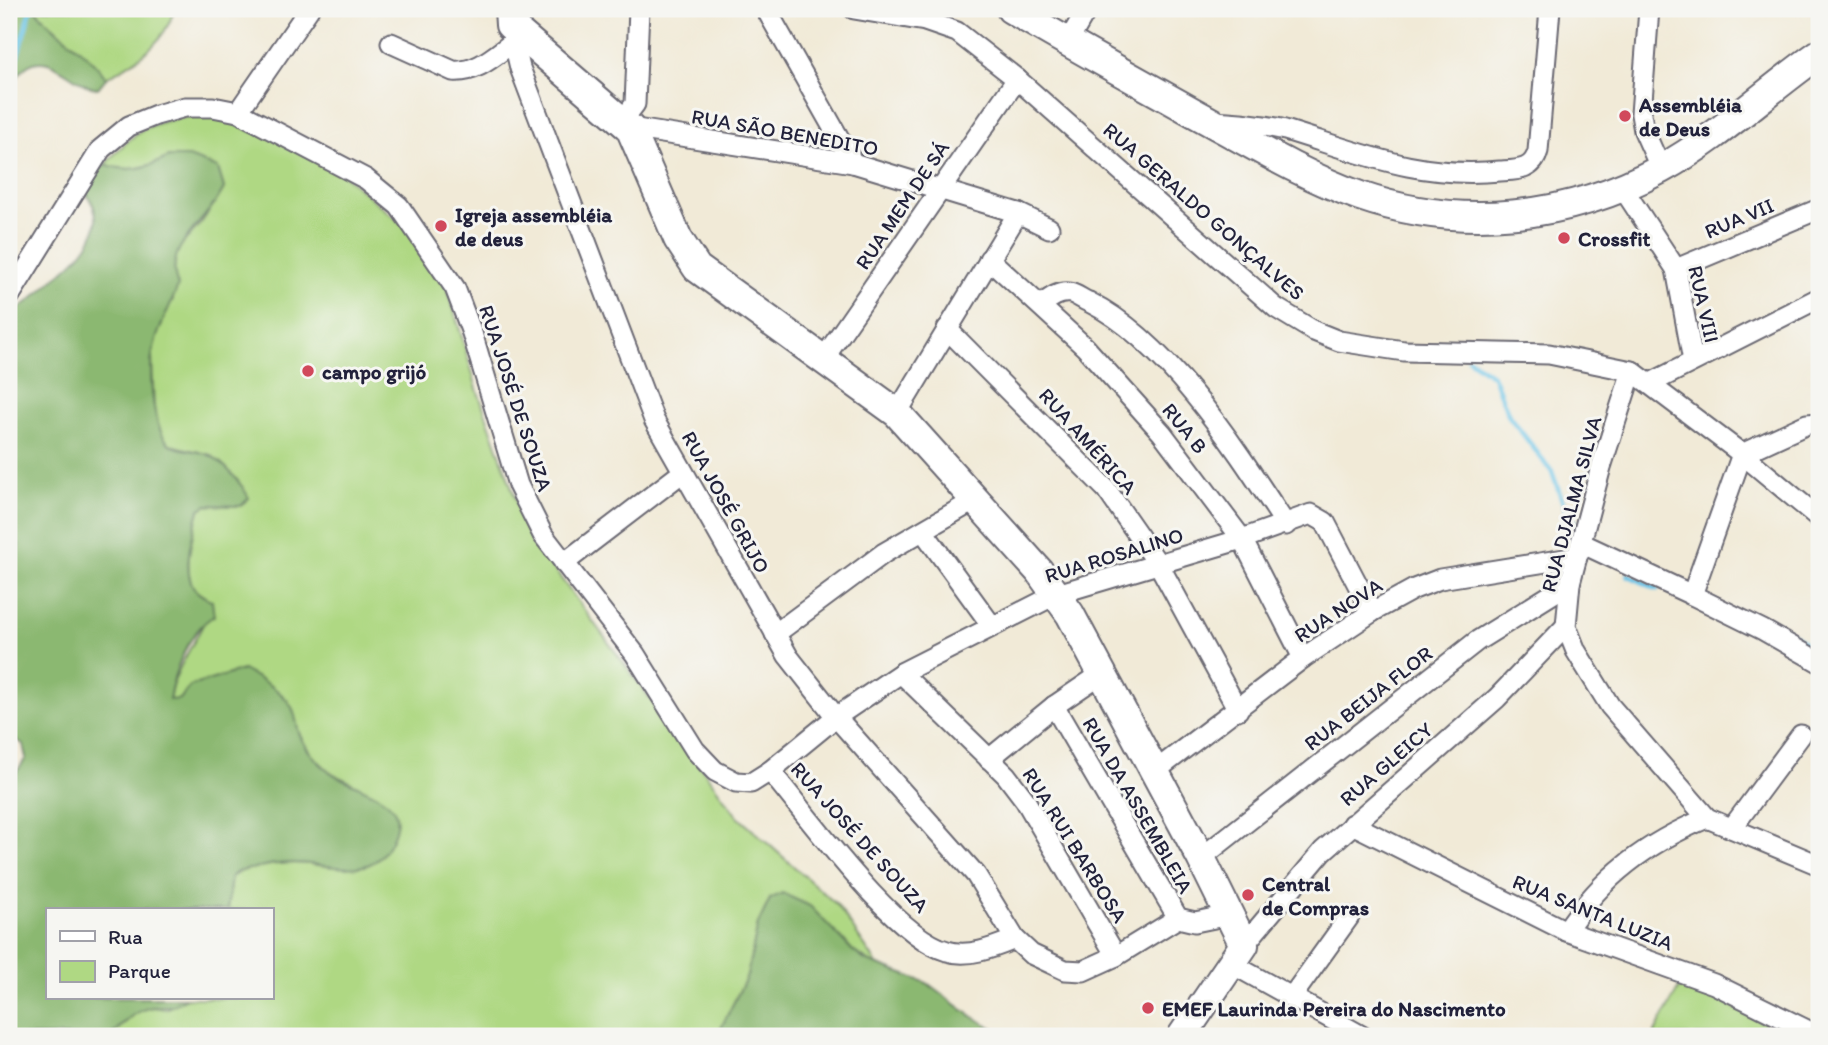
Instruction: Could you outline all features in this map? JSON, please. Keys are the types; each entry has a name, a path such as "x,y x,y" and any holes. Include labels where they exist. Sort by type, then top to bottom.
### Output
{"street":[{"path":"238,113 309,9"},
{"path":"626,125 636,95 639,9"},
{"path":"766,9 853,163"},
{"name":"RUA GERALDO GONÇALVES","path":"854,9 928,15 957,32 1017,79 1276,308 1314,331 1339,341 1404,351 1549,354 1632,371 1742,454 1819,518"},
{"path":"1011,9 1207,120 1334,185 1357,195 1406,209 1477,217 1511,216 1572,205 1661,169 1819,54"},
{"path":"1068,42 1087,9"},
{"path":"1207,120 1285,130 1341,150 1430,173 1467,175 1522,169 1533,163 1538,150 1550,9"},
{"path":"1649,9 1641,114 1644,131 1661,169"},
{"path":"391,43 453,71 463,72 474,69 510,26 626,125 678,239 697,268 897,413 977,499 1057,594 1201,858 1229,915 1238,955 1334,1030 1362,1036"},
{"name":"RUA JOSÉ GRIJO","path":"510,26 634,373 654,420 788,656 836,717 975,875 1015,939"},
{"name":"RUA MEM DE SÁ","path":"824,358 1017,79"},
{"name":"RUA JOSÉ DE SOUZA","path":"9,297 75,188 102,149 116,135 129,126 185,107 213,107 238,113 366,179 399,206 420,233 465,312 518,485 529,512 564,563 635,654 695,750 715,771 736,782 751,783 770,771 836,717"},
{"name":"RUA SÃO BENEDITO","path":"626,125 853,163 1018,213 1049,228"},
{"name":"RUA VIII","path":"1622,187 1676,269 1693,361"},
{"name":"RUA VII","path":"1676,269 1819,209"},
{"path":"897,413 1018,213"},
{"name":"RUA B","path":"989,258 1085,347 1162,433 1242,539 1303,659"},
{"path":"1041,305 1052,297 1071,293 1106,311 1125,325 1171,367 1254,476 1286,525"},
{"path":"1651,383 1819,298"},
{"name":"RUA AMÉRICA","path":"947,329 1106,489 1159,565 1238,710"},
{"name":"RUA DJALMA SILVA","path":"1632,371 1570,583 1566,626 1576,652 1610,706 1707,818 1819,865"},
{"path":"1692,596 1742,454 1807,424 1819,423"},
{"path":"564,563 683,472"},
{"path":"775,634 848,578 977,499"},
{"name":"RUA ROSALINO","path":"836,717 901,673 1057,594 1242,539 1311,514 1325,522 1372,612"},
{"path":"923,531 992,626"},
{"path":"1579,550 1692,596 1774,636 1819,662"},
{"name":"RUA NOVA","path":"1154,772 1303,659 1372,612 1440,579 1579,550"},
{"name":"RUA BEIJA FLOR","path":"1201,858 1477,641 1570,583"},
{"name":"RUA GLEICY","path":"1238,955 1296,882 1352,824 1497,698 1566,626"},
{"name":"RUA RUI BARBOSA","path":"901,673 989,759 1025,800 1116,956"},
{"path":"989,759 1054,706 1101,674"},
{"name":"RUA DA ASSEMBLEIA","path":"1054,706 1178,918 1195,922 1229,915"},
{"path":"1732,828 1801,734"},
{"name":"RUA JOSÉ DE SOUZA","path":"770,771 898,920 932,945 964,953 1015,939"},
{"path":"1566,931 1604,881 1637,852 1668,834 1707,818"},
{"name":"RUA SANTA LUZIA","path":"1352,824 1566,931 1714,984 1819,1036"},
{"path":"1015,939 1031,954 1065,970 1083,971 1116,956 1178,918"},
{"path":"1291,998 1349,918"},
{"path":"1182,1036 1238,955"}],"green space":[{"path":"9,9 35,9 90,59 106,78 98,88 89,86 54,65 35,62 23,69 9,90"},
{"path":"35,9 174,9 157,42 138,58 106,78 90,59"},
{"path":"201,115 221,116 249,130 287,141 339,171 420,239 446,283 477,389 528,534 738,817 837,905 879,967 853,951 843,939 770,899 758,924 747,976 717,1036 111,1036 137,1012 152,1007 166,1009 182,1000 273,1000 273,908 227,908 231,877 244,870 274,864 352,866 379,797 330,772 312,755 300,736 243,670 190,686 180,699 169,701 177,674 212,601 199,594 190,580 190,549 199,510 207,505 241,506 235,480 229,472 211,455 171,445 162,437 154,410 152,354 163,315 173,300 175,252 202,222 224,188 218,168 169,157 150,166 131,169 119,169 105,164 138,133 169,121"},
{"path":"169,157 189,157 218,168 224,188 217,201 181,246 176,258 174,271 178,286 153,351 152,387 156,417 166,440 173,446 215,458 232,474 249,498 241,506 207,505 199,510 190,549 190,580 199,594 212,601 214,616 197,631 184,653 174,677 169,700 180,699 190,686 243,670 268,684 290,704 302,740 325,768 389,804 396,817 395,832 382,855 361,867 288,863 237,872 231,877 227,908 46,908 46,1000 182,1000 169,1006 142,1010 111,1036 9,1036 9,783 26,758 23,744 9,735 9,572 19,545 9,525 9,314 36,295 79,257 92,238 96,217 86,194 87,185 105,164 137,168"},
{"path":"782,893 810,906 865,960 927,983 970,1015 1007,1036 717,1036 747,976 758,924 770,899"},
{"path":"1683,980 1788,1036 1653,1036"}],"waterway":[{"path":"9,84 31,9"},
{"path":"1469,359 1493,376 1509,416 1552,472 1565,508 1578,529"},
{"path":"1628,575 1657,589"},
{"path":"1764,621 1787,631 1819,652"}],"place":[{"name":"Assembléia de Deus","path":"1625,116"},
{"name":"Igreja assembléia de deus","path":"441,226"},
{"name":"Crossfit","path":"1564,238"},
{"name":"campo grijó","path":"308,371"},
{"name":"Central de Compras","path":"1248,895"},
{"name":"EMEF Laurinda Pereira do Nascimento","path":"1148,1008"}]}
